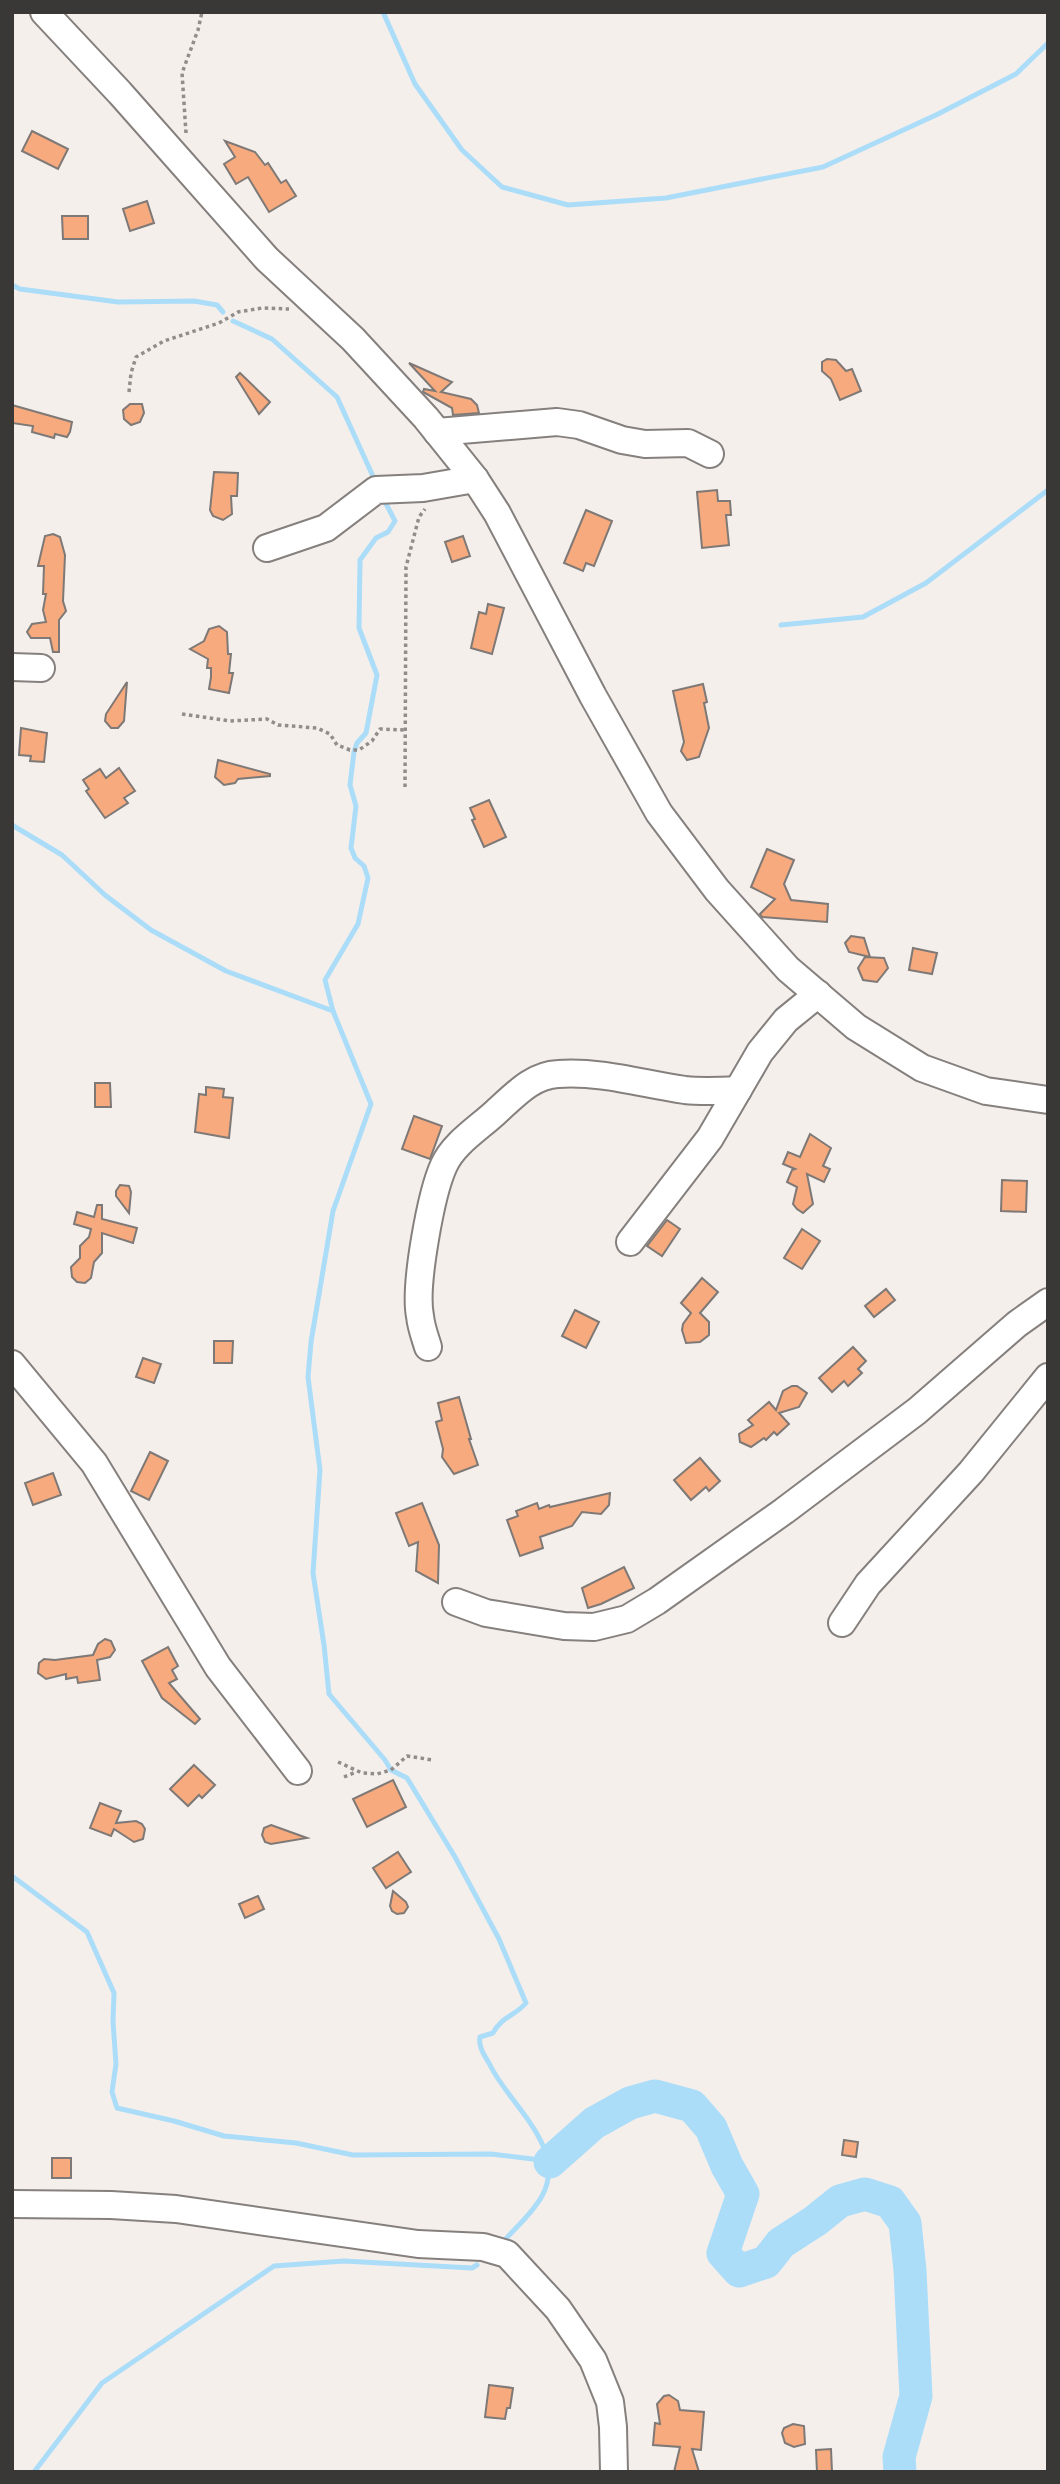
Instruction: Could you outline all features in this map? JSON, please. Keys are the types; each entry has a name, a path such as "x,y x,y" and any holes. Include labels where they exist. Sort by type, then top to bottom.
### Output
{"street":[{"path":"44,12 120,93 267,259 353,339 437,432 475,479 497,513 593,696 659,813 717,890 788,969 856,1027 922,1068 986,1091 1048,1100"},
{"path":"437,432 557,422 579,425 622,440 645,444 688,443 710,454"},
{"path":"267,548 326,528 376,490 423,488 475,479"},
{"path":"12,667 41,668"},
{"path":"631,1242 710,1138 760,1052 786,1020 818,994"},
{"path":"428,1347 419,1314 420,1275 428,1226 444,1163 461,1143 521,1090 539,1078 556,1074 578,1074 612,1076 684,1090 738,1090"},
{"path":"456,1602 486,1613 564,1626 594,1627 627,1619 657,1601 784,1511 917,1411 1017,1324 1048,1302"},
{"path":"12,1364 94,1463 218,1667 298,1771"},
{"path":"842,1623 867,1584 971,1472 1048,1377"},
{"path":"12,2204 111,2205 176,2210 418,2244 483,2247 507,2254 558,2309 593,2360 610,2402 614,2427 614,2472"}],"path":[{"path":"187,140 182,73 202,12"},
{"path":"129,392 136,357 152,347 219,323 238,312 262,308 288,310 298,305 304,294"},
{"path":"405,787 406,566 419,517 440,485"},
{"path":"182,714 230,722 267,719 278,725 317,728 330,734 337,745 350,750 359,750 365,746 380,729 404,730"},
{"path":"338,1762 368,1774 391,1770 407,1756 433,1760"},
{"path":"344,1777 358,1771"}],"building":[{"path":"32,131 68,149 58,169 22,151"},
{"path":"225,141 255,152 265,165 268,163 281,183 286,180 296,196 269,212 248,177 236,184 224,164 235,157"},
{"path":"147,201 154,223 130,231 123,209"},
{"path":"62,216 88,216 88,239 63,239"},
{"path":"827,359 836,360 846,371 852,369 861,391 840,400 831,379 822,371 822,362"},
{"path":"409,363 452,382 441,392 471,399 477,405 479,413 453,415 452,408 423,392 424,389 435,391"},
{"path":"240,373 270,402 259,414 236,377"},
{"path":"130,404 142,404 144,413 140,422 131,425 124,419 123,410"},
{"path":"12,405 72,422 70,432 67,437 55,434 54,438 32,432 33,426 12,423"},
{"path":"214,472 238,473 237,496 231,496 232,514 223,520 213,516 210,510"},
{"path":"717,490 718,501 730,501 731,515 726,515 729,545 702,548 697,492"},
{"path":"586,510 612,521 594,566 586,563 583,571 564,563"},
{"path":"53,534 60,537 65,555 63,601 66,611 59,620 59,652 53,652 50,638 31,638 27,632 32,624 46,622 43,610 46,594 43,594 44,566 38,566 45,536"},
{"path":"463,536 470,556 452,562 445,542"},
{"path":"488,604 504,608 492,654 471,648 479,612 486,614"},
{"path":"219,626 227,632 228,654 231,654 229,673 233,673 229,693 209,689 211,668 207,668 208,659 190,649 204,641 209,629"},
{"path":"127,682 124,721 118,728 111,728 105,721 106,714"},
{"path":"703,684 709,728 699,757 687,760 681,751 684,742 673,691"},
{"path":"21,728 47,733 44,762 30,761 31,756 19,755"},
{"path":"218,760 270,776 238,779 235,783 224,785 215,777"},
{"path":"119,768 135,791 124,798 128,803 105,818 86,791 89,789 83,780 100,769 106,778"},
{"path":"489,800 506,837 484,847 472,820 475,819 470,808"},
{"path":"767,849 794,860 784,884 791,900 828,904 827,922 762,917 760,914 775,899 751,887"},
{"path":"851,936 864,938 870,957 849,952 845,943"},
{"path":"913,948 937,953 932,974 909,970"},
{"path":"865,957 884,958 888,968 877,982 863,980 858,968"},
{"path":"95,1083 110,1083 111,1107 95,1107"},
{"path":"206,1087 224,1089 223,1097 233,1098 229,1138 195,1132 199,1094 206,1095"},
{"path":"414,1116 442,1126 430,1159 402,1149"},
{"path":"810,1134 831,1148 823,1166 830,1169 824,1182 807,1174 813,1204 803,1213 793,1204 797,1187 787,1182 795,1169 783,1164 788,1152 800,1157"},
{"path":"1002,1180 1027,1181 1026,1212 1001,1211"},
{"path":"120,1185 129,1186 131,1192 129,1213 116,1196"},
{"path":"97,1205 102,1205 102,1219 137,1228 133,1243 102,1233 102,1253 94,1262 91,1278 85,1283 77,1282 72,1277 71,1267 80,1258 80,1246 89,1237 91,1229 74,1224 77,1212 94,1217"},
{"path":"667,1220 680,1229 662,1256 647,1246"},
{"path":"802,1229 820,1241 802,1269 784,1258"},
{"path":"702,1278 718,1292 700,1313 709,1322 709,1335 700,1342 686,1343 683,1324 691,1313 681,1303"},
{"path":"886,1289 895,1300 874,1317 865,1306"},
{"path":"575,1310 599,1322 586,1348 562,1336"},
{"path":"214,1341 233,1341 232,1363 214,1363"},
{"path":"853,1347 866,1361 858,1369 862,1373 848,1386 844,1381 832,1392 819,1378"},
{"path":"143,1358 161,1364 154,1383 136,1377"},
{"path":"797,1386 807,1393 799,1407 779,1413 789,1424 777,1435 774,1432 766,1440 764,1438 751,1447 740,1442 739,1434 753,1425 748,1420 769,1402 776,1410 783,1391"},
{"path":"459,1397 478,1465 454,1474 442,1457 443,1449 436,1422 442,1420 438,1403"},
{"path":"150,1452 168,1461 149,1500 131,1491"},
{"path":"700,1458 720,1481 709,1491 706,1487 691,1500 674,1480"},
{"path":"53,1473 61,1495 33,1505 25,1483"},
{"path":"610,1493 609,1505 601,1514 582,1512 572,1526 540,1537 543,1548 520,1556 507,1520 518,1516 516,1511 537,1503 539,1509"},
{"path":"422,1503 439,1545 438,1583 416,1571 418,1542 409,1546 396,1513"},
{"path":"624,1567 634,1588 588,1608 582,1588"},
{"path":"105,1639 111,1641 115,1650 110,1657 97,1660 100,1680 78,1683 77,1677 66,1679 66,1674 46,1679 38,1673 39,1663 44,1659 93,1655 98,1644"},
{"path":"168,1647 178,1666 172,1670 177,1679 169,1683 200,1719 195,1724 162,1698 142,1661"},
{"path":"194,1765 215,1785 202,1798 199,1795 188,1806 170,1789"},
{"path":"393,1780 406,1807 367,1827 353,1799"},
{"path":"100,1803 121,1811 116,1823 136,1821 142,1824 145,1829 143,1839 134,1842 114,1829 111,1836 90,1828"},
{"path":"271,1825 307,1838 271,1844 265,1842 262,1835 264,1828"},
{"path":"398,1852 411,1872 386,1888 373,1868"},
{"path":"393,1891 406,1902 408,1907 404,1913 397,1914 392,1911 390,1906"},
{"path":"258,1896 264,1909 245,1918 239,1904"},
{"path":"844,2140 858,2142 856,2157 842,2155"},
{"path":"52,2158 71,2158 71,2178 52,2178"},
{"path":"489,2385 513,2388 505,2419 485,2417"},
{"path":"669,2395 678,2401 680,2410 704,2412 701,2450 692,2449 699,2472 674,2472 680,2447 653,2445 655,2423 660,2424 657,2404 664,2396"},
{"path":"793,2424 804,2426 805,2444 794,2447 785,2443 782,2433 784,2428"},
{"path":"831,2449 832,2472 817,2472 816,2450"}],"waterway":[{"path":"383,12 415,84 462,150 502,187 568,205 666,198 823,167 936,115 1016,74 1048,43"},
{"path":"12,285 20,289 118,302 194,301 217,305 223,312"},
{"path":"233,321 272,339 337,397 376,483"},
{"path":"781,625 863,617 926,583 1048,490"},
{"path":"383,498 395,521 388,532 376,538 360,560 359,628 377,675 366,733 357,743 354,752 350,785 356,806 351,848 355,858 364,866 368,878 358,924 325,980 333,1011 371,1104 333,1211 311,1342 308,1377 320,1470 313,1573 329,1694 391,1770 407,1778 455,1857 499,1939 526,2003 500,2023 493,2033 480,2037 485,2056 500,2082 534,2128 548,2162 548,2179 542,2196 529,2215 503,2242"},
{"path":"12,825 62,855 105,895 151,930 226,971 333,1011"},
{"path":"12,1876 87,1932 114,1993 116,2064 112,2092 117,2108 224,2136 296,2143 353,2155 491,2154 549,2161"},
{"path":"550,2162 594,2123 630,2103 655,2096 692,2106 711,2128 727,2166 743,2194 723,2253 739,2271 766,2262 781,2243 840,2201 865,2194 890,2202 905,2223 916,2396 899,2457 900,2472"},
{"path":"34,2472 102,2383 274,2266 344,2261 472,2268 477,2265"}]}
